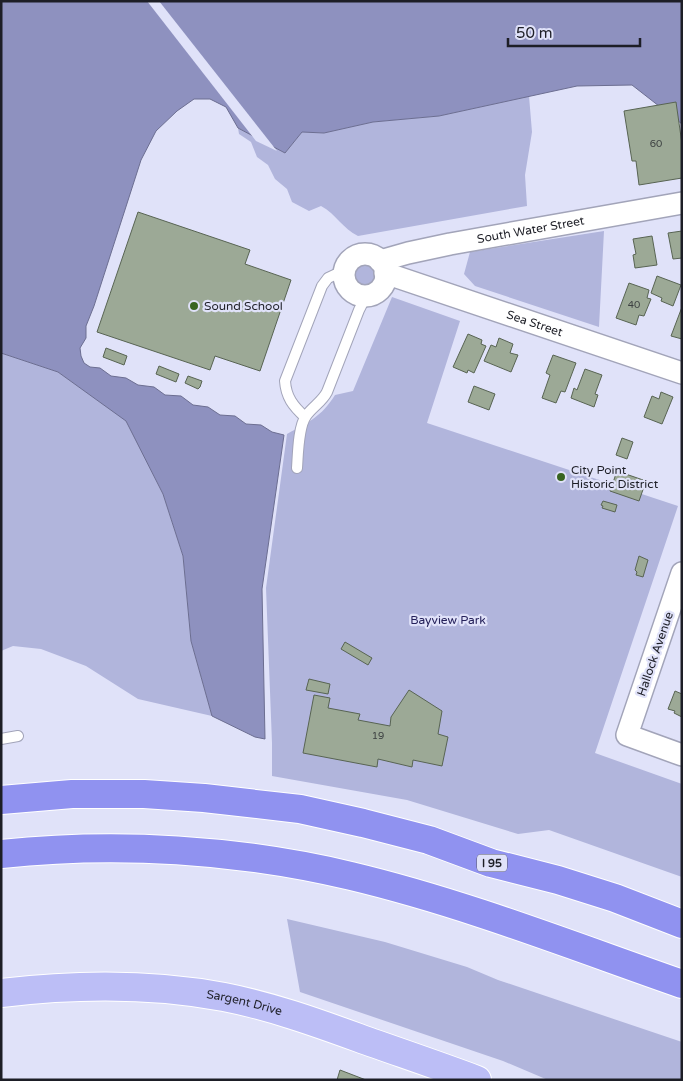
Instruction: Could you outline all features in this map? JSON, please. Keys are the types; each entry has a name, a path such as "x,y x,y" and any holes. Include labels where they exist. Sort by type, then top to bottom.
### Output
{"highway":[{"name":"I 95","path":"1,800 72,794 144,794 204,798 300,809 429,840 491,863 558,880 615,898 682,924"},
{"path":"1,854 96,849 161,850 225,855 351,876 439,901 682,984"}],"main road":[{"name":"Sargent Drive","path":"1,993 49,987 116,985 173,989 225,997 303,1018 477,1080"}],"street":[{"name":"South Water Street","path":"383,267 408,253 450,244 682,203"},
{"path":"362,255 372,256 383,267 382,286 377,292 366,296 350,290 344,278 345,270 353,258 362,255"},
{"name":"Sea Street","path":"383,267 682,373"},
{"name":"Hallock Avenue","path":"682,573 627,735 682,754"}],"lane":[{"path":"305,417 288,398 285,381 322,286 328,278 345,270"},
{"path":"297,468 299,441 305,417 327,392 366,296"},
{"path":"1,739 18,736"}],"green space":[{"path":"529,96 532,132 525,175 527,206 358,236 321,206 309,211 292,202 287,189 275,179 268,165 257,157 251,142 239,134 238,128 285,153 302,132 324,133 373,122 439,116"},
{"path":"604,231 599,327 475,286 464,274 470,252"},
{"path":"365,265 372,268 375,275 372,282 365,285 358,282 355,275 358,268"},
{"name":"Bayview Park","path":"392,297 460,321 427,423 678,506 595,753 682,784 682,877 549,830 518,834 407,800 272,776 266,588 287,434 319,414 335,395 353,391"},
{"path":"1,353 58,372 126,420 163,494 183,556 191,641 212,716 138,699 86,666 41,649 13,646 1,651"},
{"path":"287,919 385,942 467,967 498,980 682,1042 682,1080 548,1080 503,1061 300,992"}],"shaded area":[{"path":"1,1 682,1 682,124 632,85 577,86 439,116 373,122 324,133 302,132 285,153 238,128 226,107 210,99 194,99 177,111 156,131 141,160 86,326 86,338 80,348 81,356 84,363 90,367 100,368 111,376 126,378 138,385 154,387 165,395 181,396 193,405 208,407 220,415 235,416 246,424 261,425 272,432 284,435 262,589 265,739 255,737 212,716 191,641 183,556 163,494 126,421 58,372 1,353"}],"pier":[{"path":"147,1 159,1 277,151 256,141"}],"building":[{"path":"676,102 682,144 682,178 639,185 636,161 632,161 624,111"},
{"name":"Sound School","path":"138,212 250,250 245,264 291,280 260,371 215,356 210,370 97,332"},
{"path":"682,231 682,258 673,259 668,233"},
{"path":"652,236 657,265 635,268 633,255 636,254 633,239"},
{"path":"657,276 681,285 673,306 661,301 662,298 651,293"},
{"path":"629,283 649,290 647,298 651,299 644,316 639,315 636,325 616,318"},
{"path":"682,307 682,339 671,336"},
{"path":"468,334 482,340 481,344 486,346 474,373 468,370 467,373 453,367"},
{"path":"499,338 513,344 510,353 518,355 511,372 484,361 491,345 496,347"},
{"path":"106,348 127,356 124,365 103,357"},
{"path":"553,355 576,363 565,392 561,391 556,403 542,398 550,375 546,373"},
{"path":"159,366 179,374 176,382 156,374"},
{"path":"585,369 602,375 595,394 598,395 594,407 571,398 574,388 577,390"},
{"path":"188,376 202,381 198,389 185,383"},
{"path":"474,386 495,394 489,410 468,402"},
{"path":"661,392 673,397 662,424 644,417 652,396 659,399"},
{"path":"622,438 633,442 627,459 616,455"},
{"path":"617,471 646,481 639,501 610,491"},
{"path":"603,501 617,505 615,512 602,508"},
{"path":"639,556 648,560 643,577 636,575 637,572 635,570"},
{"path":"345,642 372,658 368,665 341,649"},
{"path":"309,679 330,684 328,694 306,690"},
{"path":"409,690 442,711 438,734 448,737 442,766 413,760 412,767 378,759 377,767 303,753 314,695 330,698 328,708 360,714 358,720 390,726 391,717"},
{"path":"675,691 682,694 682,717 674,713 675,711 668,709"},
{"path":"340,1070 366,1080 337,1080"}],"place":[{"name":"Sound School","path":"194,306"},
{"name":"City Point Historic District","path":"561,477"}]}
